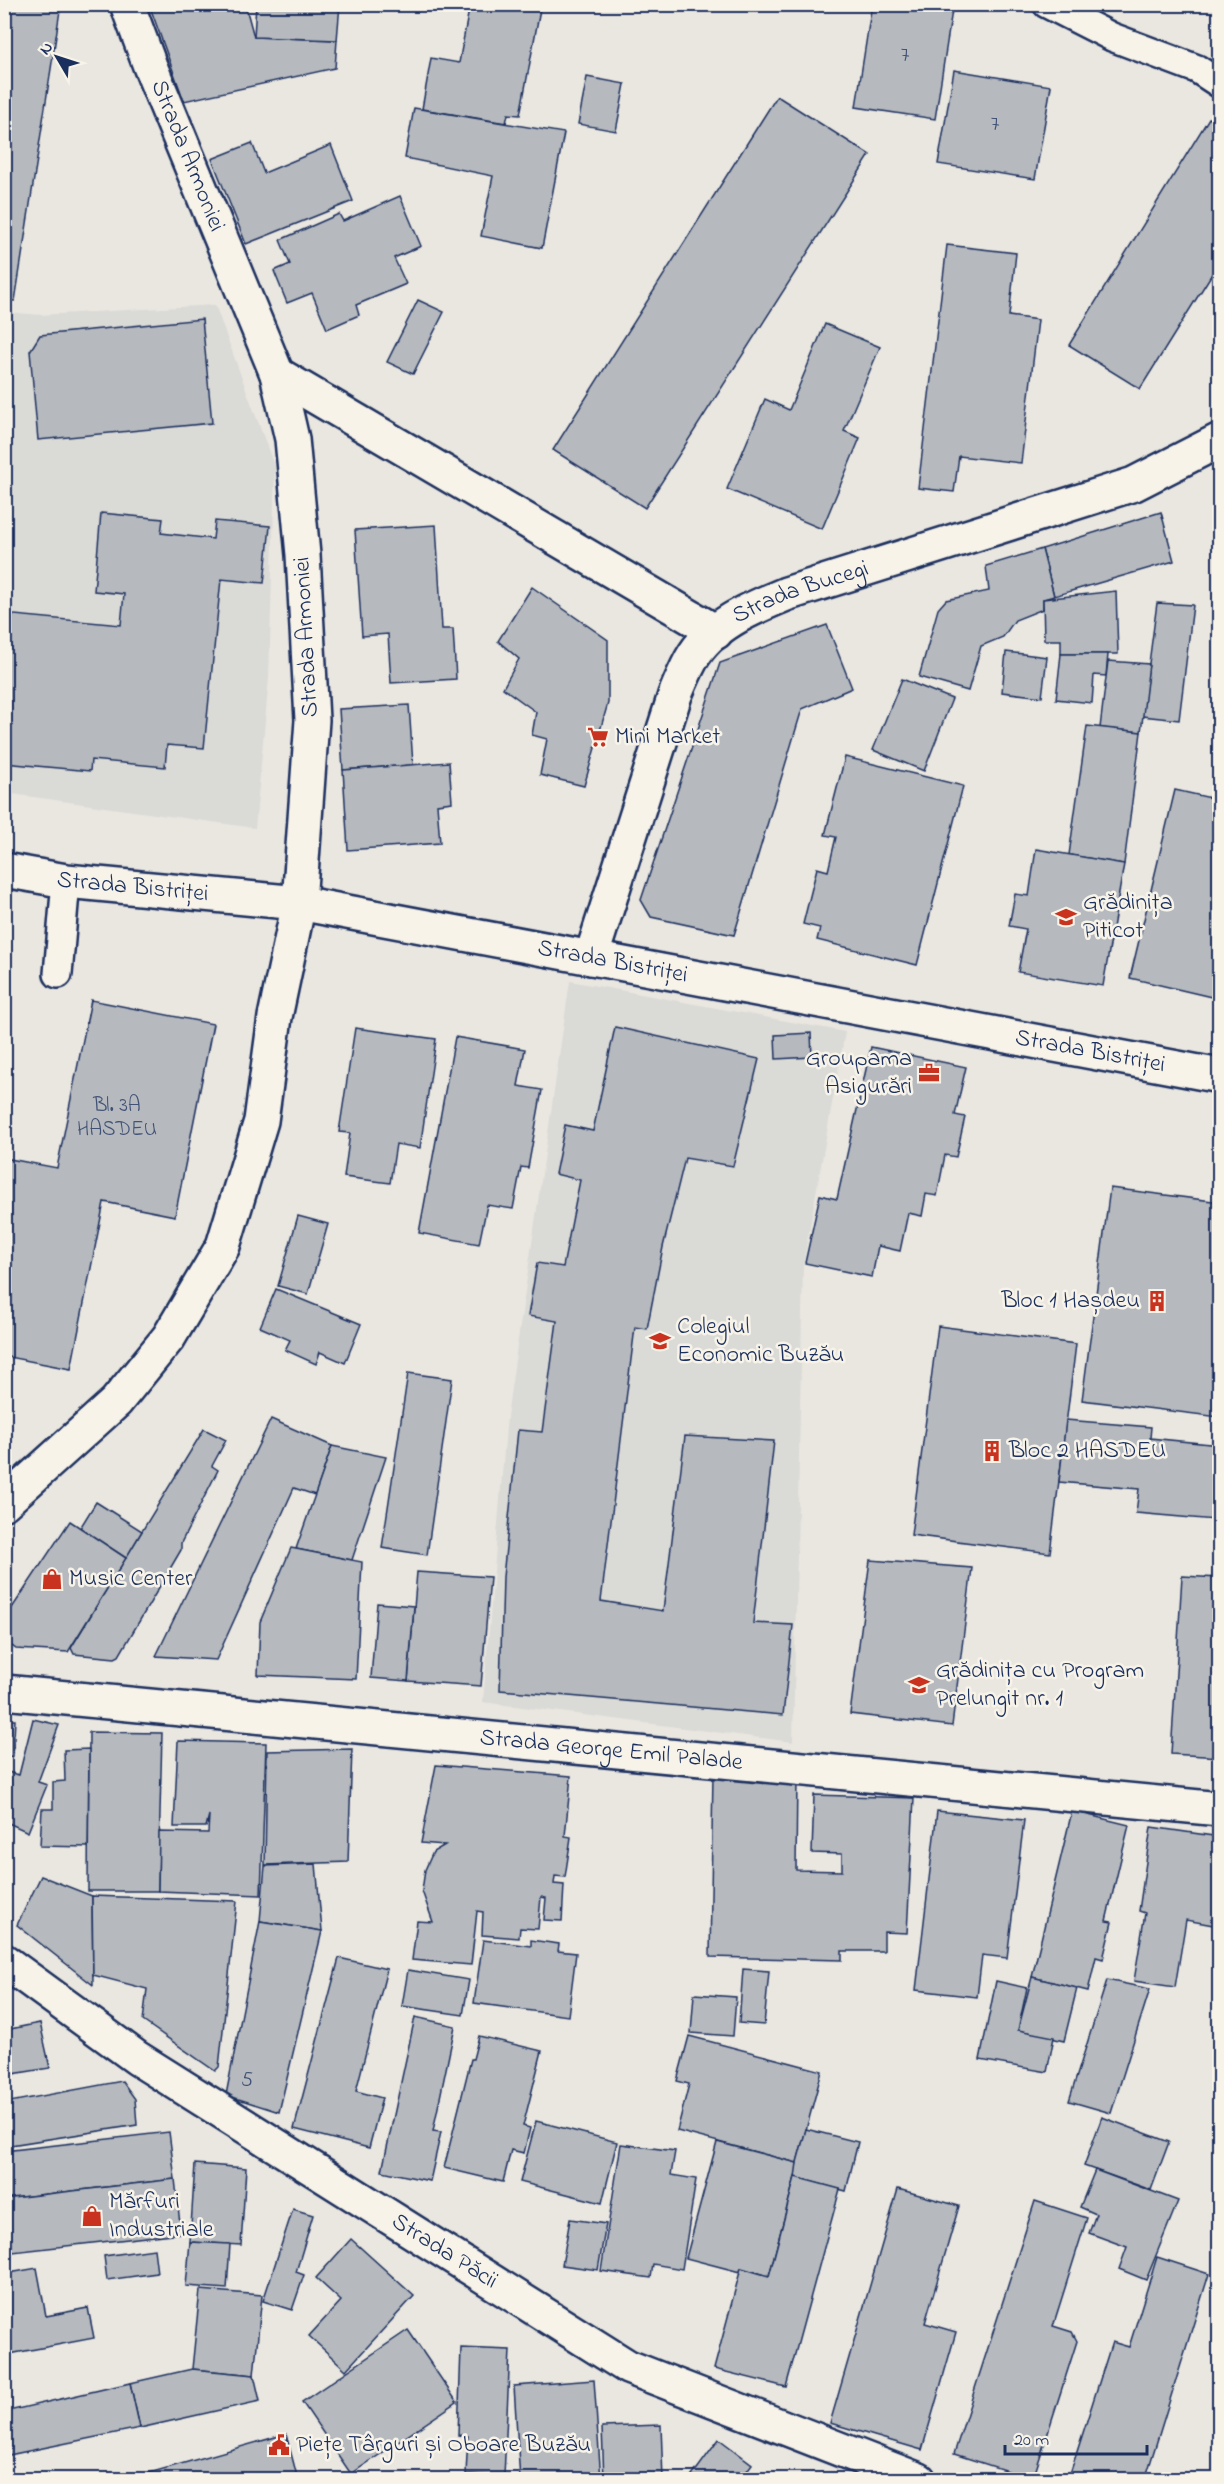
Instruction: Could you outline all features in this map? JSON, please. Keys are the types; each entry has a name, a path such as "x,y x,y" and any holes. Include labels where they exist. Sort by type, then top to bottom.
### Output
{"street":[{"name":"Strada Armoniei","path":"4,1503 116,1402 169,1337 223,1246 261,1121 275,1017 299,903 312,720 303,555 292,438 277,374 150,66 127,4"},
{"path":"277,374 716,632"},
{"name":"Strada Bucegi","path":"591,958 675,695 692,658 716,632 744,612 786,594 1134,484 1220,440"},
{"name":"Strada Bistriței","path":"4,870 66,881 299,903 1220,1076"},
{"name":"Strada George Emil Palade","path":"4,1692 1220,1809"},
{"name":"Strada Păcii","path":"4,1961 137,2058 628,2367 919,2480"}],"lane":[{"path":"1047,4 1112,37 1197,69 1220,84"},
{"path":"58,974 66,881"}],"shaded area":[{"path":"215,305 275,468 269,677 255,828 5,793 5,312 41,315"},
{"name":"Colegiul Economic Buzău","path":"570,981 845,1032 803,1265 793,1742 483,1702 507,1416"}],"building":[{"path":"4,4 61,4 15,301 4,300"},
{"path":"157,4 245,4 254,37 337,40 335,68 184,101 150,7"},
{"path":"256,4 340,4 337,40 254,37"},
{"path":"470,4 541,4 520,115 508,114 506,123 422,109 431,58 459,63"},
{"path":"872,4 953,4 935,119 856,107"},
{"path":"954,70 1051,86 1035,179 938,164"},
{"path":"587,77 625,84 616,131 578,124"},
{"path":"777,96 870,155 645,508 553,450"},
{"path":"414,108 564,133 542,248 481,236 493,176 405,158"},
{"path":"1209,118 1220,125 1220,261 1140,389 1069,345"},
{"path":"252,143 264,173 331,145 353,201 246,244 212,159"},
{"path":"400,196 421,246 394,258 406,284 356,305 359,315 327,329 312,293 287,303 274,271 290,264 280,240 339,214 343,221"},
{"path":"947,245 1016,253 1009,316 1038,320 1021,463 959,456 954,492 918,488"},
{"path":"418,300 444,312 413,374 387,362"},
{"path":"202,319 212,423 38,440 30,351 40,335"},
{"path":"825,324 880,347 844,431 860,438 822,529 727,489 765,399 789,410"},
{"path":"1161,512 1174,561 1054,596 1042,549"},
{"path":"101,513 163,519 161,533 213,539 215,521 270,526 264,583 221,579 204,748 167,745 165,767 91,760 90,771 4,763 4,614 121,625 124,594 94,591"},
{"path":"436,525 442,629 453,629 456,679 391,683 388,634 362,636 355,530"},
{"path":"1042,549 1054,596 1043,599 1043,609 1015,620 1003,637 981,646 968,691 919,677 938,609 946,600 989,591 986,566"},
{"path":"532,587 608,640 608,703 584,786 540,775 547,739 532,735 536,712 503,688 519,659 498,641"},
{"path":"1116,591 1118,654 1061,654 1061,640 1044,640 1043,599"},
{"path":"1157,603 1193,605 1179,720 1142,716"},
{"path":"827,625 852,688 802,709 734,935 651,917 641,900 720,663"},
{"path":"1006,652 1047,657 1042,697 1002,692"},
{"path":"1061,654 1108,654 1106,676 1094,675 1092,703 1056,699"},
{"path":"1108,661 1149,664 1141,732 1100,728"},
{"path":"902,679 952,699 924,771 873,750"},
{"path":"409,705 413,765 343,770 339,709"},
{"path":"1087,726 1141,732 1124,864 1069,855"},
{"path":"845,757 963,786 917,965 817,940 820,928 803,924 817,868 828,871 836,837 825,835"},
{"path":"449,762 452,802 437,804 440,843 348,850 343,770"},
{"path":"1175,790 1220,800 1220,999 1130,978"},
{"path":"1036,849 1124,864 1103,986 1018,972 1026,929 1009,926 1015,894 1029,896"},
{"path":"91,1000 213,1024 175,1216 104,1202 71,1369 9,1357 4,1378 4,1158 57,1168"},
{"path":"615,1027 759,1059 733,1166 685,1158 663,1247 647,1329 635,1327 601,1601 663,1611 685,1436 774,1441 753,1623 793,1625 783,1715 500,1690 503,1577 518,1430 542,1432 557,1321 528,1316 537,1263 563,1267 580,1180 555,1174 565,1125 593,1131"},
{"path":"355,1028 436,1039 420,1148 396,1144 390,1183 344,1177 350,1133 339,1132"},
{"path":"811,1033 812,1057 776,1059 775,1035"},
{"path":"455,1037 525,1049 518,1086 542,1090 528,1168 521,1167 513,1209 487,1205 479,1244 419,1233"},
{"path":"871,1047 966,1067 955,1115 965,1117 956,1157 945,1155 937,1196 926,1194 922,1216 908,1213 900,1251 878,1246 872,1277 805,1263 820,1195 837,1199"},
{"name":"Bloc 1 Hașdeu","path":"1110,1188 1220,1202 1219,1417 1082,1400"},
{"path":"298,1216 328,1224 308,1294 278,1286"},
{"path":"276,1289 361,1324 345,1363 320,1352 316,1364 285,1350 290,1340 260,1327"},
{"name":"Bloc 2 HASDEU","path":"938,1326 1076,1344 1050,1553 911,1535"},
{"path":"408,1373 452,1379 427,1555 382,1548"},
{"path":"271,1419 332,1446 315,1495 294,1488 216,1660 156,1656"},
{"path":"1066,1420 1151,1427 1150,1438 1220,1445 1220,1504 1217,1503 1215,1520 1136,1513 1139,1489 1059,1482"},
{"path":"204,1429 226,1440 212,1466 218,1470 181,1543 181,1550 119,1656 115,1658 74,1654 71,1648"},
{"path":"332,1446 386,1457 352,1560 296,1549"},
{"path":"96,1502 142,1531 126,1558 80,1528"},
{"path":"70,1521 126,1558 68,1652 16,1649 4,1640 4,1620"},
{"path":"1220,1534 1220,1578 1217,1578"},
{"path":"291,1548 362,1562 356,1679 258,1675 260,1622"},
{"path":"870,1560 972,1568 952,1726 850,1714"},
{"path":"417,1572 490,1577 481,1686 408,1681"},
{"path":"1182,1576 1220,1578 1220,1757 1171,1754"},
{"path":"377,1603 414,1606 408,1681 371,1678"},
{"path":"33,1719 59,1725 38,1782 47,1785 28,1832 4,1821 4,1771 19,1775"},
{"path":"4,1720 15,1720 13,1756 4,1757"},
{"path":"89,1732 162,1733 158,1891 88,1891"},
{"path":"178,1741 266,1743 261,1895 158,1891 159,1832 208,1833 209,1815 206,1827 174,1827"},
{"path":"89,1749 88,1847 40,1846 42,1809 53,1809 53,1782 65,1781 64,1750"},
{"path":"352,1749 348,1862 265,1865 267,1751"},
{"path":"436,1765 571,1776 565,1836 571,1837 565,1877 555,1876 554,1884 564,1885 562,1921 544,1920 546,1898 541,1897 538,1929 520,1928 519,1938 482,1935 483,1912 477,1911 471,1965 412,1960 417,1921 433,1922 422,1891 425,1870 433,1852 445,1845 421,1843"},
{"path":"713,1774 797,1776 796,1870 842,1871 842,1854 812,1853 814,1795 914,1798 907,1933 884,1932 884,1951 842,1951 842,1960 710,1957"},
{"path":"937,1811 1024,1820 1007,1958 982,1955 977,1997 916,1990"},
{"path":"1072,1811 1129,1825 1106,1921 1112,1922 1103,1959 1096,1957 1088,1991 1032,1977"},
{"path":"1151,1827 1220,1837 1219,1926 1186,1920 1175,1987 1134,1981 1145,1913 1139,1911"},
{"path":"316,1864 322,1931 260,1921 265,1866"},
{"path":"41,1876 92,1896 93,1985 17,1925"},
{"path":"92,1896 237,1901 219,2067 215,2071 143,2021 147,1989 93,1975"},
{"path":"260,1921 322,1931 279,2112 226,2095"},
{"path":"483,1940 531,1946 531,1940 559,1944 558,1951 576,1953 568,2016 474,2003"},
{"path":"339,1958 387,1969 356,2091 382,2098 369,2148 294,2129"},
{"path":"743,1969 769,1971 764,2025 739,2023"},
{"path":"408,1970 469,1980 463,2015 402,2006"},
{"path":"1032,1977 1077,1988 1064,2041 1018,2030"},
{"path":"1107,1980 1150,1989 1111,2113 1069,2101"},
{"path":"996,1981 1027,1988 1018,2030 1054,2037 1047,2072 980,2060"},
{"path":"4,1993 10,2029 40,2023 50,2068 6,2075"},
{"path":"694,1994 736,1997 733,2036 691,2033"},
{"path":"415,2017 455,2026 433,2131 441,2132 430,2181 382,2171"},
{"path":"479,2036 542,2051 523,2126 530,2128 524,2153 511,2150 503,2182 444,2168 471,2059 473,2059"},
{"path":"689,2036 822,2071 797,2163 677,2131 689,2084 677,2081"},
{"path":"122,2081 135,2099 137,2125 4,2146 4,2103"},
{"path":"1102,2117 1169,2142 1151,2190 1084,2166"},
{"path":"536,2121 617,2142 602,2203 520,2182"},
{"path":"806,2129 858,2142 846,2191 793,2177"},
{"path":"169,2132 175,2179 4,2199 4,2151"},
{"path":"717,2142 797,2163 769,2276 741,2268 740,2272 686,2258"},
{"path":"621,2144 675,2151 671,2175 696,2179 682,2269 653,2264 651,2278 601,2271"},
{"path":"195,2164 246,2168 241,2245 190,2242"},
{"path":"1095,2170 1178,2201 1146,2280 1119,2269 1127,2247 1089,2233 1096,2214 1080,2207"},
{"path":"795,2177 840,2189 786,2387 714,2369 741,2268 769,2276"},
{"name":"Mărfuri Industriale","path":"175,2179 181,2233 4,2253 4,2199"},
{"path":"898,2189 959,2206 925,2323 956,2332 922,2450 830,2423"},
{"path":"1035,2201 1087,2218 1053,2326 1072,2332 1077,2341 1033,2479 954,2454"},
{"path":"293,2209 313,2215 296,2272 304,2275 292,2310 263,2301"},
{"path":"570,2219 606,2224 598,2270 562,2265"},
{"path":"351,2239 414,2296 346,2370 309,2336 341,2301 316,2278"},
{"path":"190,2242 230,2244 227,2289 186,2286"},
{"path":"154,2249 157,2273 107,2280 104,2256"},
{"path":"1157,2257 1209,2274 1145,2480 1068,2480 1112,2342 1129,2347"},
{"path":"37,2268 46,2316 88,2308 94,2338 4,2355 4,2274"},
{"path":"200,2290 262,2295 254,2375 192,2369"},
{"path":"408,2330 457,2402 351,2474 302,2402"},
{"path":"461,2348 510,2350 504,2476 466,2474 468,2436 458,2435"},
{"path":"192,2369 254,2375 260,2401 140,2428 130,2383"},
{"path":"594,2380 601,2480 520,2480 514,2386"},
{"path":"130,2383 140,2428 4,2456 4,2412"},
{"path":"661,2425 663,2480 604,2480 602,2427"},
{"path":"286,2434 298,2480 150,2480 149,2473"},
{"path":"719,2439 752,2464 740,2480 689,2480"}],"place":[{"name":"Mini Market","path":"598,737"},
{"name":"Grădinița Piticot","path":"1066,917"},
{"name":"Groupama Asigurări","path":"929,1073"},
{"name":"Bloc 1 Hașdeu","path":"1157,1301"},
{"name":"Colegiul Economic Buzău","path":"660,1341"},
{"name":"Bloc 2 HASDEU","path":"992,1451"},
{"name":"Music Center","path":"52,1579"},
{"name":"Grădinița cu Program Prelungit nr. 1","path":"919,1685"},
{"name":"Mărfuri Industriale","path":"92,2216"},
{"name":"Piețe Târguri și Oboare Buzău","path":"279,2445"}]}
